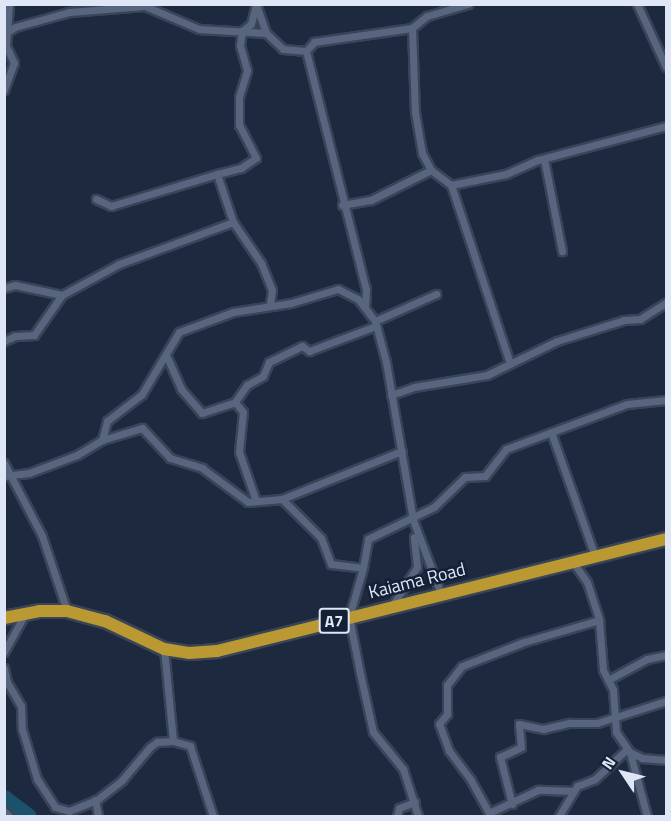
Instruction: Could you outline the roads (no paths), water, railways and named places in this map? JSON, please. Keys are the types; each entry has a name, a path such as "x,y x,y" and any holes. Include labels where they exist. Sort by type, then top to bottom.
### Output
{"highway":[{"name":"Kaiama Road","path":"4,618 26,613 67,611 105,621 164,649 189,653 233,649 392,606 666,539"}],"street":[{"path":"4,90 14,63 6,46 5,34 9,4"},
{"path":"96,199 111,206 241,168 256,158 239,125 238,97 247,70 240,45 242,31 251,24 256,4 266,33 283,49 306,51"},
{"path":"306,51 314,42 412,28 427,16 468,4"},
{"path":"637,4 666,67"},
{"path":"5,34 15,27 69,12 145,6 161,10 195,27 266,33"},
{"path":"412,28 417,123 422,153 431,170 451,185 510,363"},
{"path":"306,51 342,205 366,289 365,306"},
{"path":"451,185 506,174 544,159 666,126"},
{"path":"544,159 562,251"},
{"path":"342,205 371,200 431,170"},
{"path":"217,174 234,222 261,263 272,290 270,304"},
{"path":"4,341 15,336 34,335 62,295 119,264 234,222"},
{"path":"4,288 15,285 62,295"},
{"path":"102,440 107,421 142,393 167,357 179,332 221,315 270,304 291,303 338,289 365,306 375,323 402,451 413,520 417,567 392,606"},
{"path":"167,357 181,389 202,413 235,402 247,385 263,376 269,362 302,346 309,351 436,294"},
{"path":"391,395 414,387 487,375 557,341 624,320 640,319 666,303"},
{"path":"418,816 403,769 373,732 349,617 363,568 368,539 413,520 434,507 465,477 485,476 506,449 627,404 666,400"},
{"path":"235,402 243,412 239,452 256,501"},
{"path":"6,476 29,473 77,455 102,440 142,428 170,458 202,468 248,502 282,499 402,451"},
{"path":"551,432 595,556"},
{"path":"4,463 6,476 20,491 42,536 67,611"},
{"path":"282,499 321,538 331,564 363,568"},
{"path":"413,520 441,594"},
{"path":"573,562 587,582 599,620 603,670 613,690 616,732 630,753 646,816"},
{"path":"4,652 26,613"},
{"path":"599,620 524,642 462,666 447,685 447,714 439,724 449,751 471,780 489,813 538,790 574,790 595,779 626,750 642,758 666,760"},
{"path":"164,649 173,741"},
{"path":"608,680 647,659 666,655"},
{"path":"4,668 7,682 21,706 22,729 33,767 50,802 69,811 95,800 122,780 156,742 173,741 190,747 213,816"},
{"path":"512,804 500,757 521,747 519,724 543,729 570,723 597,723 615,715 666,701"},
{"path":"559,816 574,790"},
{"path":"95,800 98,816"},
{"path":"397,816 399,808 415,802"},
{"path":"4,811 9,816"}],"waterway":[{"path":"4,797 29,816"}]}
